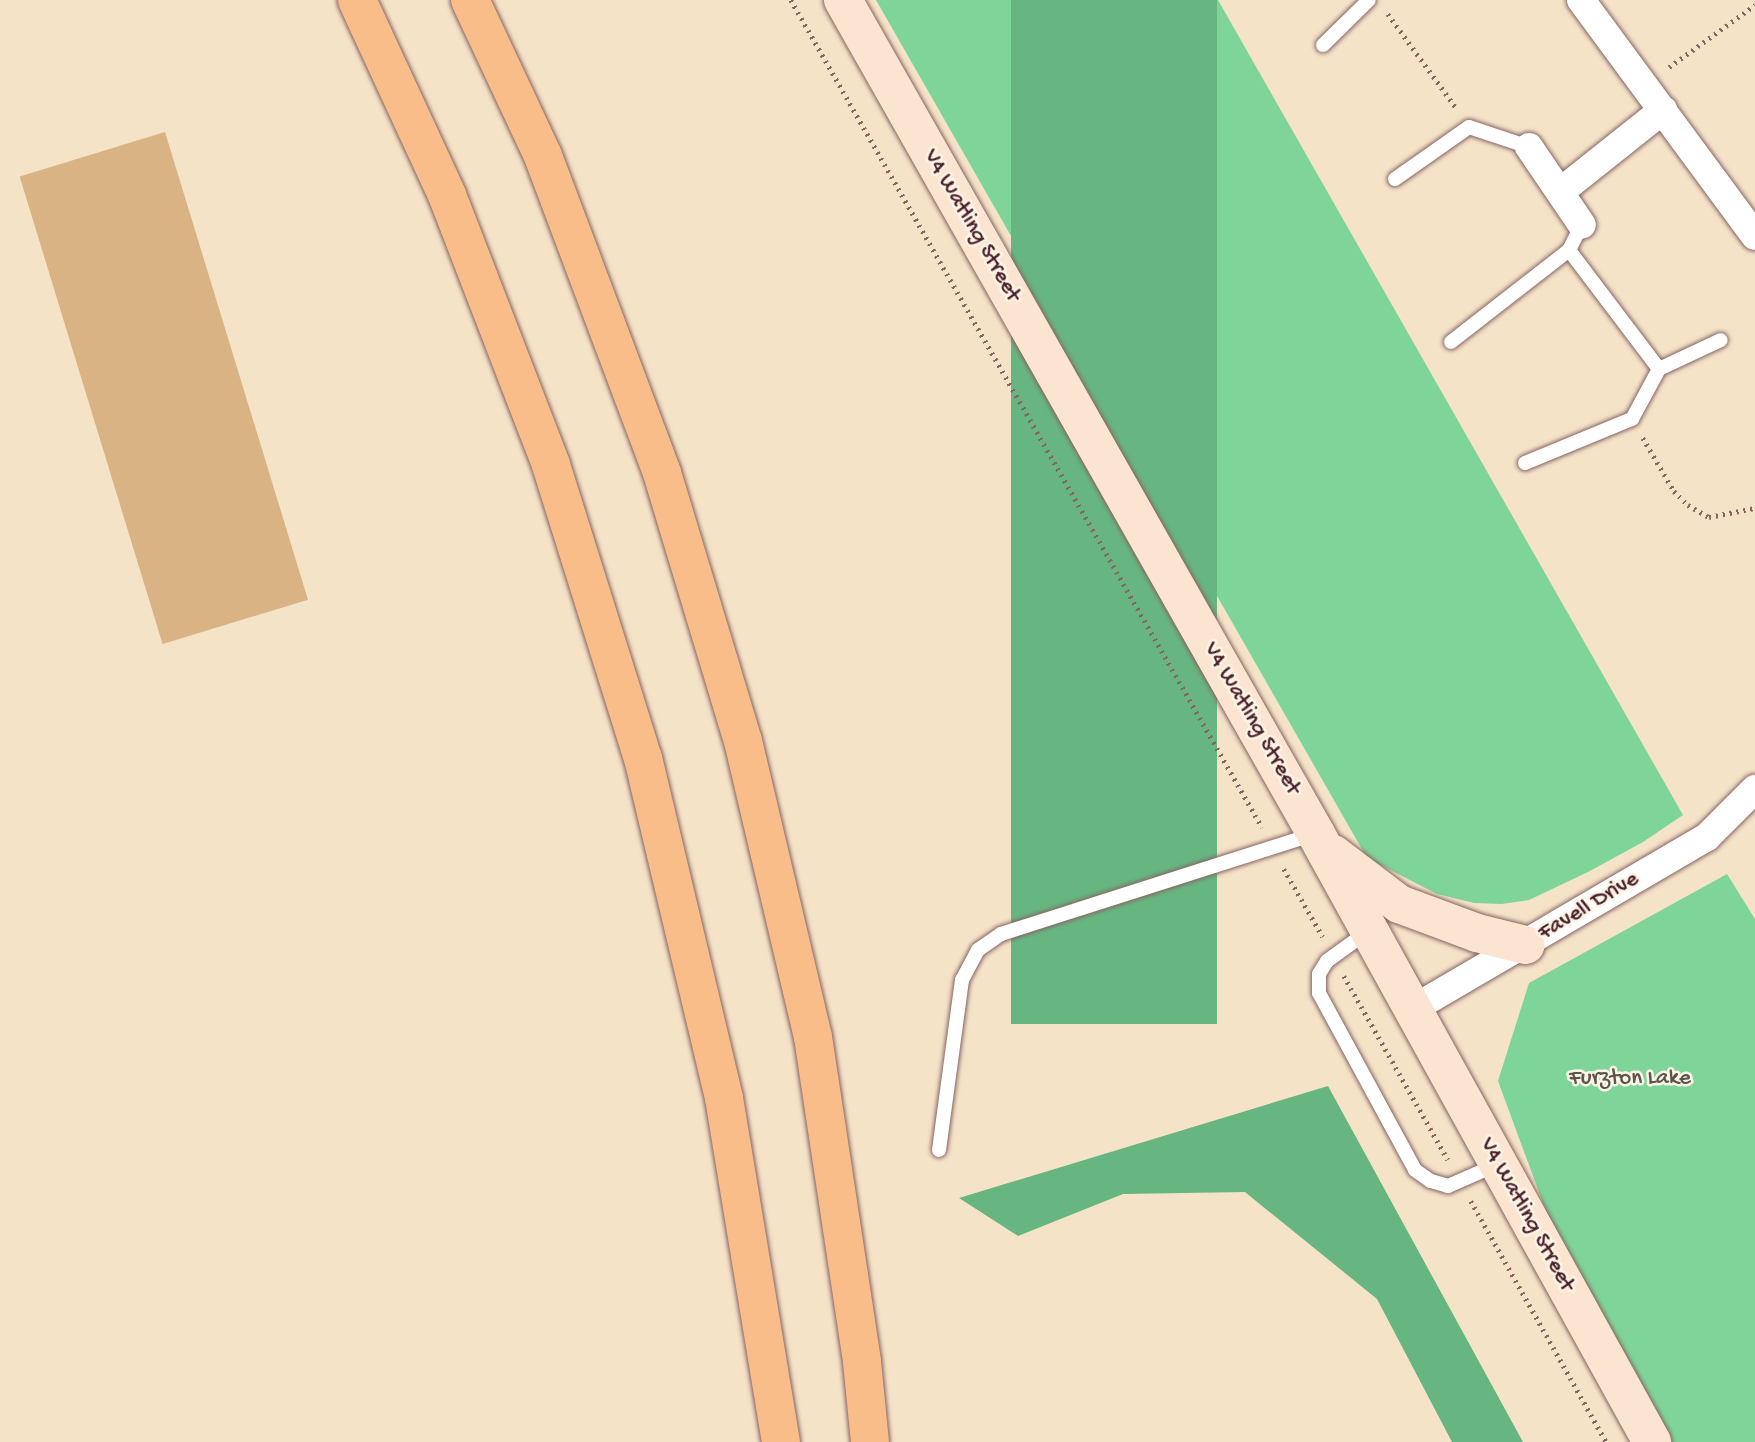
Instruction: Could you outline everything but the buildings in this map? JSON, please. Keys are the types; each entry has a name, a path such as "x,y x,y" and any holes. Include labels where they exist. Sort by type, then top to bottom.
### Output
{"highway":[{"path":"357,0 447,195 551,466 642,758 724,1098 781,1442"},
{"path":"470,0 543,156 662,474 743,741 813,1037 862,1362 870,1442"}],"street":[{"name":"V4 Watling Street","path":"843,0 1319,840 1653,1442"},
{"path":"1581,0 1755,236"},
{"path":"1560,191 1663,110"},
{"path":"1529,147 1582,226"},
{"name":"Favell Drive","path":"1411,1010 1707,837 1755,789"},
{"path":"1319,840 1399,904 1477,933 1526,945"}],"lane":[{"path":"1323,45 1369,0"},
{"path":"1395,179 1469,127 1529,147"},
{"path":"1451,342 1569,250 1582,226"},
{"path":"1569,250 1659,369"},
{"path":"1525,463 1632,419 1659,369 1721,340"},
{"path":"939,1150 962,980 978,950 1001,934 1273,849 1319,840"},
{"path":"1368,931 1334,956 1319,974 1319,993 1415,1170 1431,1181 1448,1186 1497,1164"}],"path":[{"path":"791,0 1334,956 1606,1442"},
{"path":"1643,86 1755,5"},
{"path":"1386,10 1469,127"},
{"path":"1632,419 1674,491 1688,505 1709,517 1755,508"}],"green space":[{"path":"876,0 1218,0 1683,815 1643,842 1588,872 1529,900 1502,904 1474,903 1437,894 1367,858"},
{"path":"1011,0 1217,0 1217,1024 1011,1024"},
{"name":"Furzton Lake","path":"1727,874 1755,919 1755,1442 1652,1442 1589,1328 1498,1081 1529,983"},
{"path":"1328,1086 1523,1442 1452,1442 1377,1299 1245,1192 1123,1194 1018,1236 959,1198"}]}
